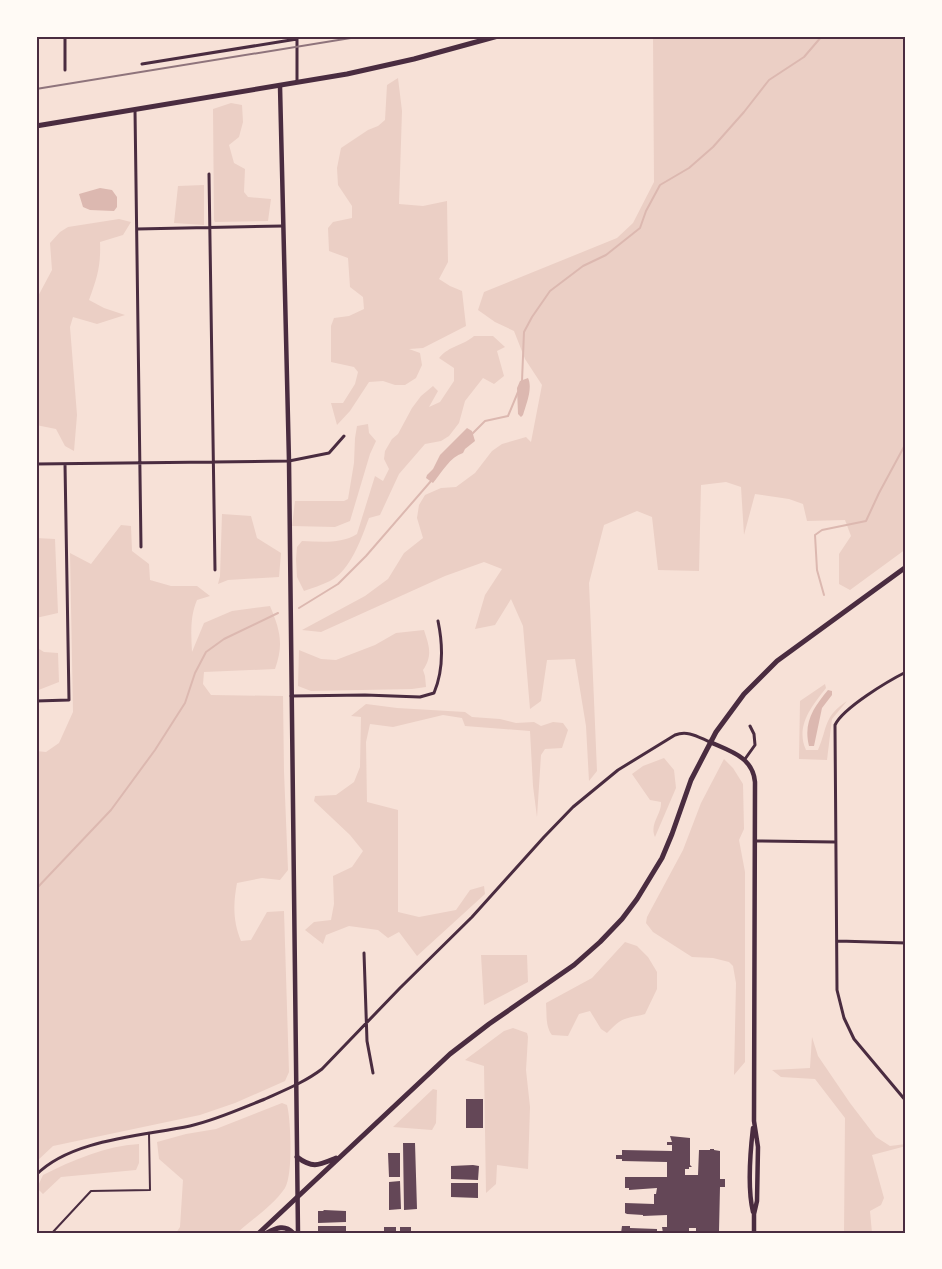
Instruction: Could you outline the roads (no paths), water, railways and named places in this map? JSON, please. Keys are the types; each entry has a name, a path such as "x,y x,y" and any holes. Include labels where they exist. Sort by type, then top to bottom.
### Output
{"main road":[{"path":"36,126 298,83 391,64 498,36"},
{"path":"259,1233 467,1040 574,965 600,942 622,919 642,892 662,858 691,780 710,742 733,707 777,660 906,567"},
{"path":"296,1158 312,1166 339,1157"},
{"path":"267,1233 283,1227 293,1233"}],"street":[{"path":"65,36 65,70"},
{"path":"142,64 297,37 298,83"},
{"path":"280,86 289,460 298,1233"},
{"path":"135,110 141,547"},
{"path":"209,174 215,570"},
{"path":"137,229 283,226"},
{"path":"36,464 289,460 329,453 344,436"},
{"path":"36,701 68,700 65,464"},
{"path":"291,696 365,695 420,697 434,693 439,681 442,656 442,641 438,620"},
{"path":"906,672 875,691 838,718 835,725 837,990 844,1018 854,1039 906,1101"},
{"path":"745,759 755,745 755,738 750,726"},
{"path":"36,1175 51,1162 76,1150 189,1126 223,1116 312,1077 472,917 544,837 589,793 618,770 681,733 690,734 738,754 751,766 755,777 754,1121 758,1147 757,1201 754,1214 754,1233"},
{"path":"756,842 835,842"},
{"path":"838,941 906,943"},
{"path":"364,953 367,1041 373,1073"}],"lane":[{"path":"52,1233 91,1191 150,1190 149,1133"}],"waterway":[{"path":"522,381 524,332 550,291 583,266 606,255 640,228 646,211 660,185 689,168 713,147 769,80 804,57 822,36"},
{"path":"472,434 485,421 508,416 518,392"},
{"path":"824,595 817,570 815,535 822,530 866,521 906,443"},
{"path":"299,608 338,584 366,556 431,481"},
{"path":"36,889 111,810 155,750 185,703 195,673 206,652 224,639 278,613"}],"railway":[{"path":"36,89 363,36"}]}
